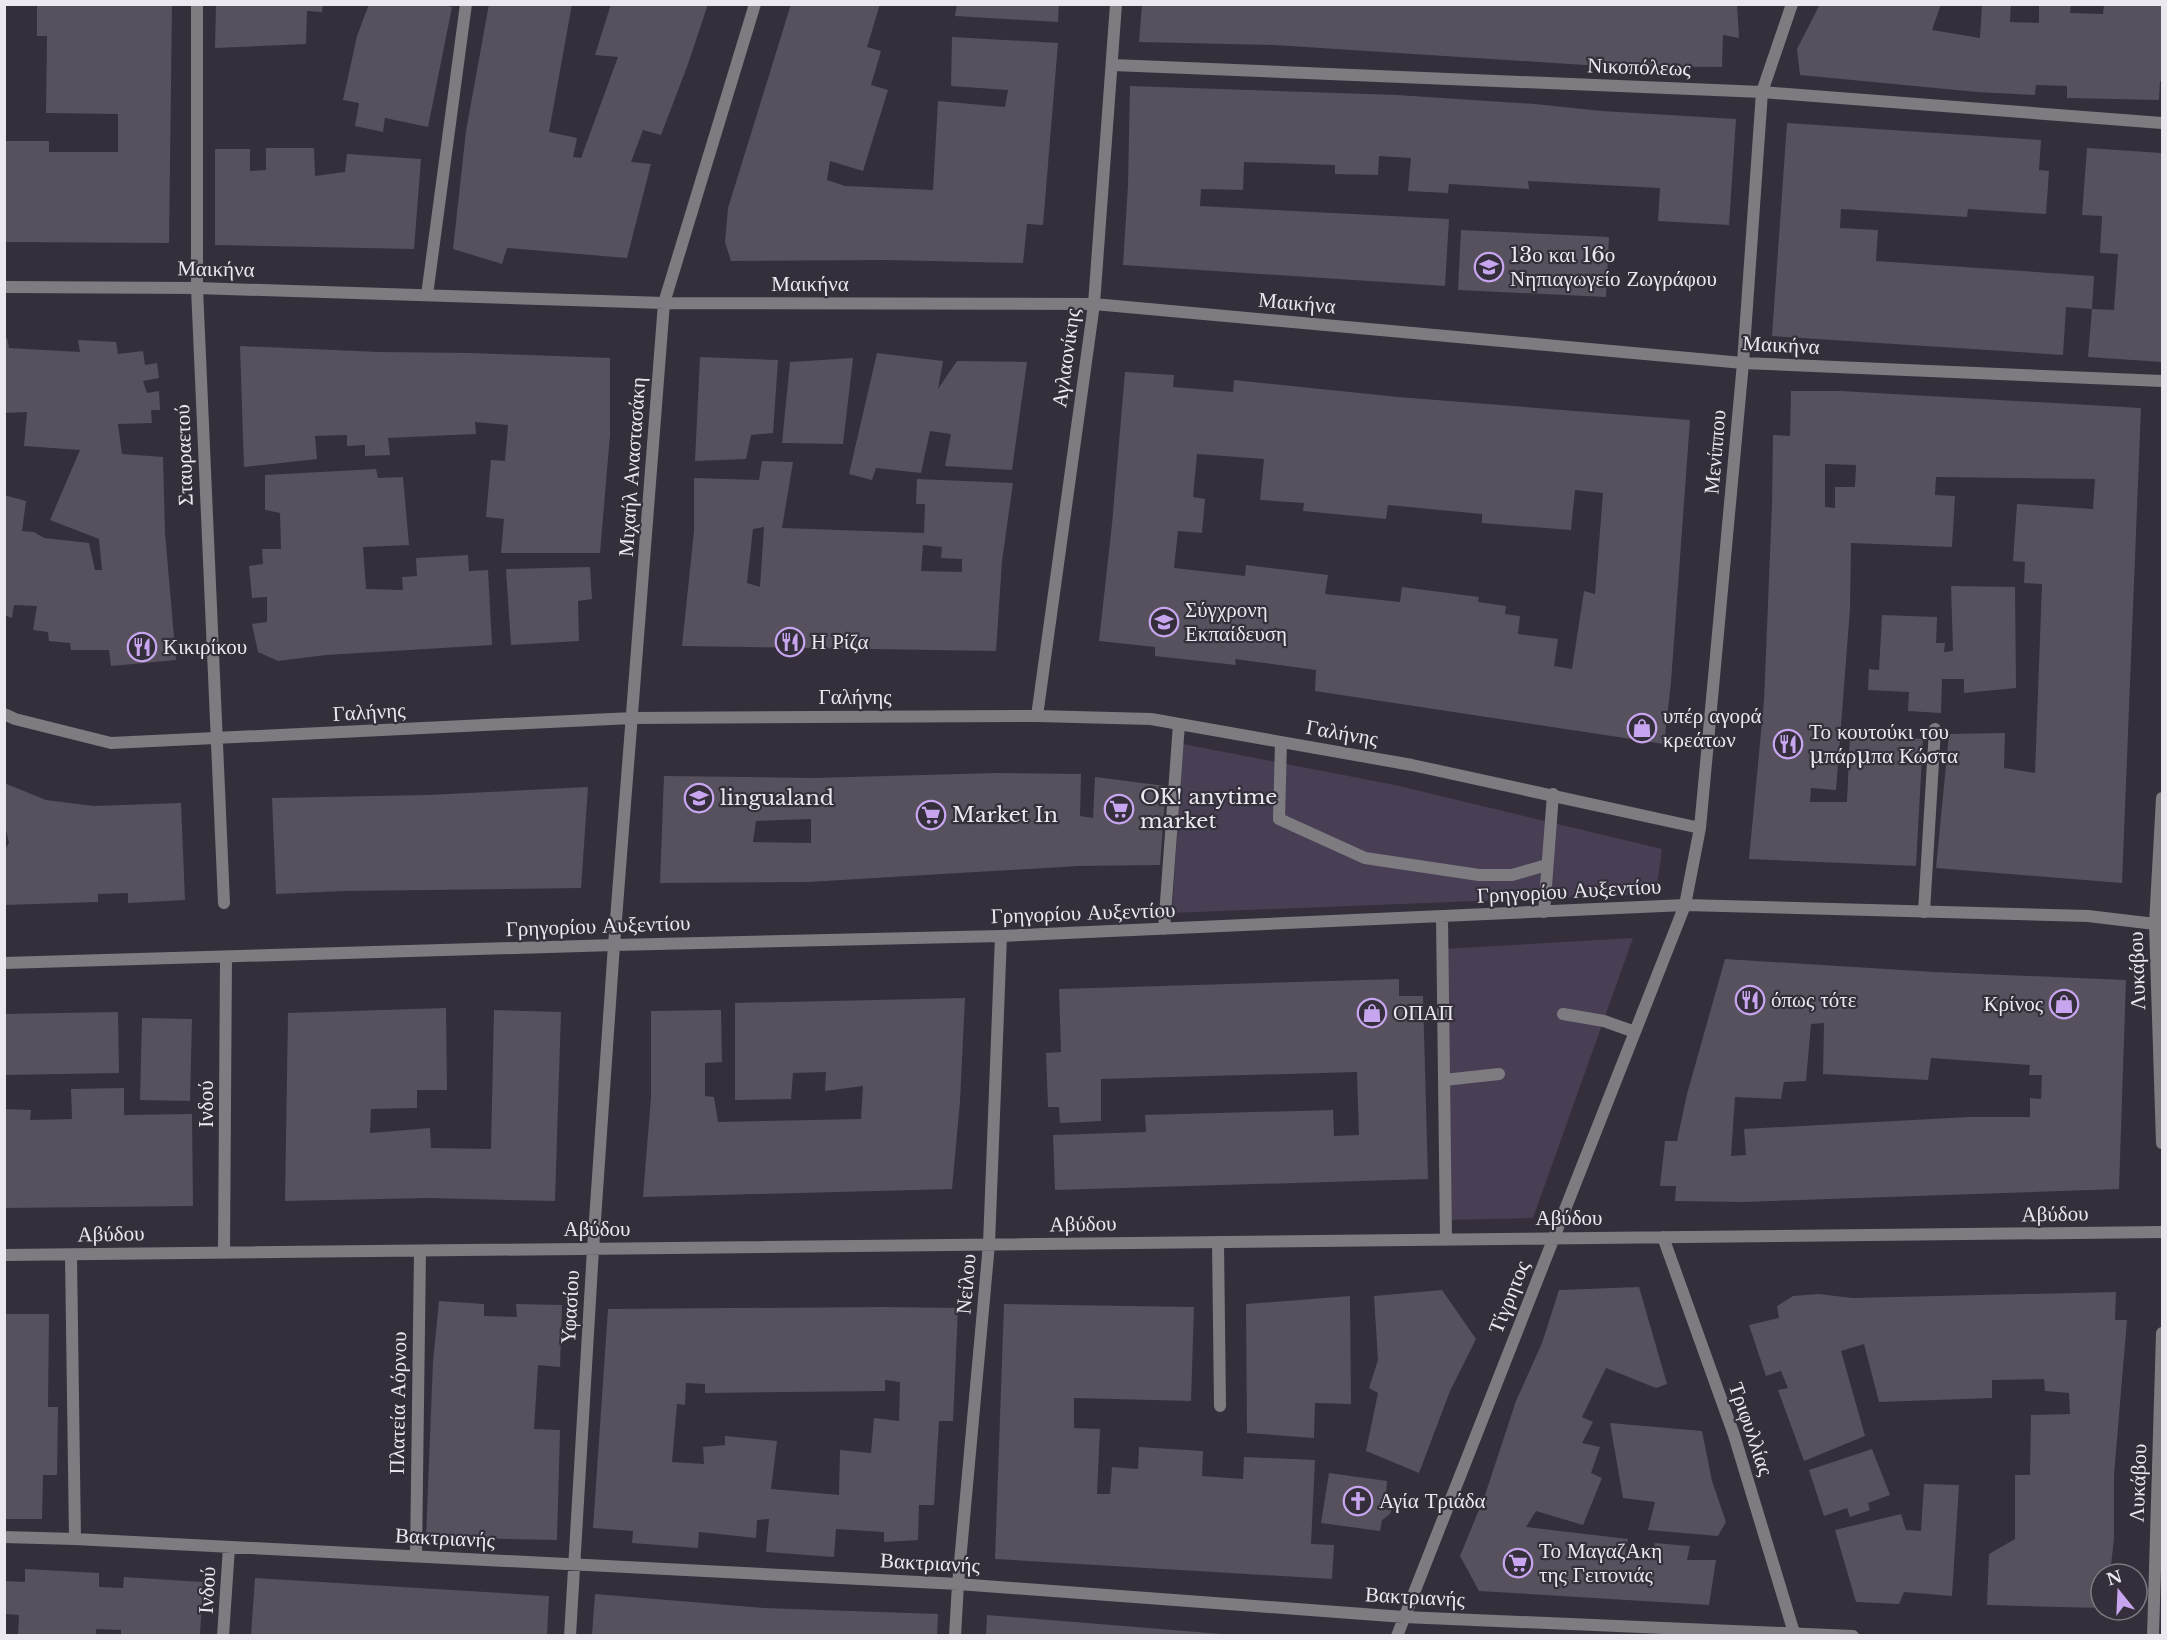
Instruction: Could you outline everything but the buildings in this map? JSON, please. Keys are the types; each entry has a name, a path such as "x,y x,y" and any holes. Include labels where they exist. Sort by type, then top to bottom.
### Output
{"street":[{"name":"Σταυραετού","path":"197,4 197,288 224,903"},
{"path":"427,295 466,4"},
{"name":"Μιχαήλ Αναστασάκη","path":"614,945 664,303 755,4"},
{"name":"Αγλαονίκης","path":"1037,716 1094,304 1116,4"},
{"name":"Μενίππου","path":"1685,905 1700,828 1743,363 1762,92 1792,4"},
{"name":"Νικοπόλεως","path":"1113,65 1762,92 2163,123"},
{"name":"Μαικήνα","path":"4,286 197,288 664,303 1094,304 1743,363 2163,381"},
{"name":"Γαλήνης","path":"4,714 15,719 111,742 216,739 632,718 1037,716 1151,719 1412,765 1553,794 1700,828"},
{"path":"1164,929 1179,724"},
{"path":"1924,912 1935,729"},
{"path":"1281,742 1279,819 1365,858 1479,875 1512,875 1547,865"},
{"path":"1544,912 1553,794"},
{"name":"Λυκάβου","path":"2163,798 2159,926 2163,1143"},
{"name":"Γρηγορίου Αυξεντίου","path":"4,963 1001,936 1685,905 2088,916 2159,926"},
{"name":"Τίγρητος","path":"1398,1635 1685,905"},
{"path":"1442,916 1446,1239"},
{"name":"Νείλου","path":"955,1635 989,1244 1001,936"},
{"name":"Υφασίου","path":"570,1635 592,1249 614,945"},
{"name":"Ινδού","path":"224,1252 226,957"},
{"path":"1563,1014 1604,1021 1635,1032"},
{"path":"1444,1080 1499,1074"},
{"name":"Αβύδου","path":"4,1255 2163,1232"},
{"name":"Τριφυλλίας","path":"1663,1237 1734,1435 1795,1634"},
{"path":"1218,1242 1220,1406"},
{"name":"Πλατεία Αόρνου","path":"416,1556 420,1251"},
{"path":"71,1254 75,1539"},
{"name":"Λυκάβου","path":"2153,1635 2163,1332"},
{"name":"Βακτριανής","path":"4,1538 75,1539 575,1563 958,1584 1404,1617 1853,1635"},
{"name":"Ινδού","path":"223,1635 229,1547"}],"shaded area":[{"path":"1183,744 1395,785 1662,849 1656,894 1172,913"},
{"path":"1633,938 1533,1218 1445,1220 1443,949"}],"place":[{"name":"13ο και 16ο Νηπιαγωγείο Ζωγράφου","path":"1489,267"},
{"name":"Σύγχρονη Εκπαίδευση","path":"1164,622"},
{"name":"Η Ρίζα","path":"790,642"},
{"name":"Κικιρίκου","path":"142,647"},
{"name":"υπέρ αγορά κρεάτων","path":"1642,728"},
{"name":"Το κουτούκι του μπάρμπα Κώστα","path":"1788,744"},
{"name":"lingualand","path":"699,798"},
{"name":"OK! anytime market","path":"1119,809"},
{"name":"Market In","path":"931,815"},
{"name":"όπως τότε","path":"1750,1000"},
{"name":"Κρίνος","path":"2064,1004"},
{"name":"ΟΠΑΠ","path":"1372,1013"},
{"name":"Αγία Τριάδα","path":"1358,1501"},
{"name":"Το ΜαγαζΑκη της Γειτονιάς","path":"1518,1563"}]}
